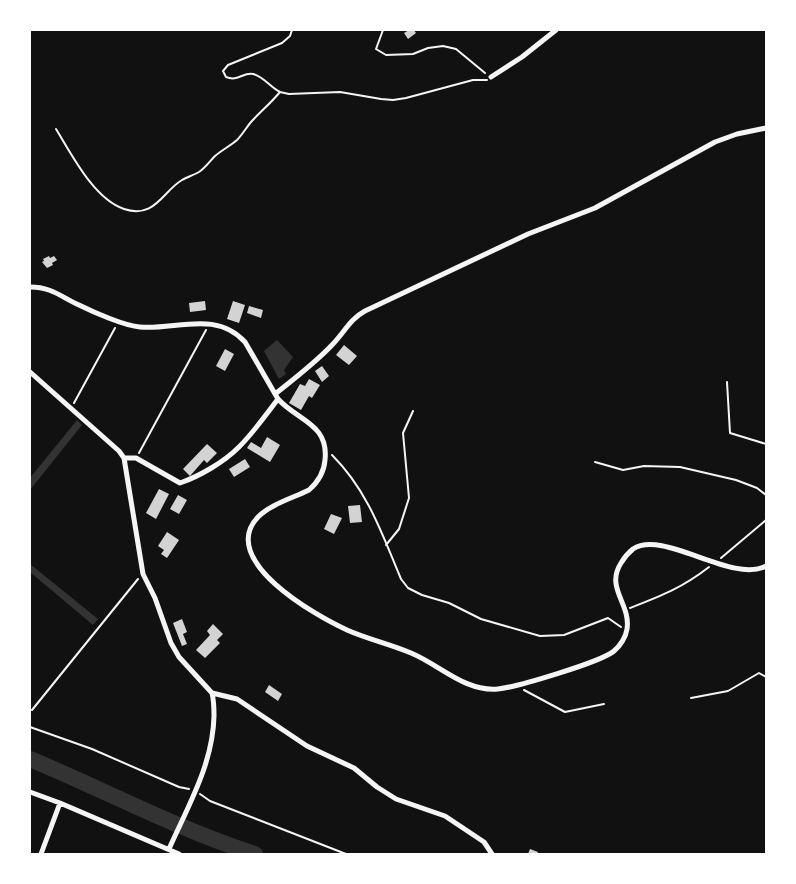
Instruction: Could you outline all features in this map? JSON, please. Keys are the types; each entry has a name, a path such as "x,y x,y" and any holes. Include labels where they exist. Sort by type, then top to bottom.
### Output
{"street":[{"path":"491,77 522,57 556,30"},
{"path":"275,394 331,346 356,315 528,234 596,208 715,142 737,134 766,128"},
{"path":"30,287 42,287 54,291 79,305 119,322 138,327 209,323 225,327 239,335 278,399 284,406 311,424 319,432 326,450 325,466 313,487 268,509 254,521 249,536 249,545 254,561 290,596 320,616 348,631 429,661 464,683 480,688 498,689 515,686 603,658 613,652 621,644 627,629 625,610 617,593 615,578 618,568 634,548 646,545 662,546 750,570 766,566"},
{"path":"30,372 71,407 124,458 143,574 155,598 175,650 212,693 214,700 213,729 210,750 198,785 169,849"},
{"path":"124,458 136,458 180,484 218,463 239,447 278,399"},
{"path":"212,693 237,699 307,746 354,768 377,787 396,799 445,816 484,842 492,854"},
{"path":"30,792 179,854"},
{"path":"42,854 60,803"}],"path":[{"path":"292,30 290,36 282,43 228,65 223,72 226,78 233,80 250,73 260,76 272,87 288,94 340,92 393,100 473,80 486,80 491,77 456,49 443,46 428,48 413,54 386,54 376,49 383,30"},
{"path":"56,129 96,190 110,202 124,209 138,211 150,208 160,202 180,181 200,171 216,155 238,139 252,121 269,106 280,92"},
{"path":"71,407 119,322"},
{"path":"136,458 209,323"},
{"path":"728,382 730,433 766,444"},
{"path":"386,545 399,529 409,498 404,433 413,411"},
{"path":"326,450 352,478 368,502 386,545 408,588 422,595 449,603 481,619 540,636 564,635 608,618 627,629"},
{"path":"595,462 623,470 644,466 680,467 736,480 757,488 766,495"},
{"path":"625,610 668,594 690,582 766,520"},
{"path":"32,710 143,574"},
{"path":"691,698 728,691 759,673 766,677"},
{"path":"515,686 565,712 604,704"},
{"path":"30,727 92,749 179,787 195,791 210,801 346,854"}],"shaded area":[{"path":"277,340 293,357 284,370 286,374 279,379 264,351"},
{"path":"77,420 82,425 30,490 30,478"},
{"path":"30,564 98,619 93,625 30,572"}],"building":[{"path":"414,30 416,33 408,39 404,33"},
{"path":"49,256 50,258 54,256 57,260 47,268 42,262 44,261 43,259"},
{"path":"205,301 206,310 190,312 189,303"},
{"path":"233,301 245,305 239,323 227,319"},
{"path":"249,306 263,310 261,318 247,313"},
{"path":"344,345 357,356 349,365 336,355"},
{"path":"225,349 234,354 225,371 216,366"},
{"path":"322,366 329,376 322,382 315,371"},
{"path":"309,379 320,385 312,398 309,396 301,410 289,403 300,384 305,386"},
{"path":"267,437 280,445 270,462 247,448 251,442 261,448"},
{"path":"207,444 217,453 207,463 204,460 190,476 183,469"},
{"path":"245,459 250,467 234,477 229,469"},
{"path":"159,489 169,494 156,519 146,513"},
{"path":"178,495 187,500 179,514 170,509"},
{"path":"360,505 362,522 350,523 348,506"},
{"path":"331,514 342,518 334,534 324,529"},
{"path":"167,532 179,540 167,558 161,554 164,550 158,546"},
{"path":"182,619 187,632 183,634 187,644 182,646 173,623"},
{"path":"213,624 223,634 217,640 220,643 205,658 196,650 210,635 207,631"},
{"path":"269,685 282,694 278,701 265,692"},
{"path":"530,849 538,852 537,854 528,854"}],"waterway":[{"path":"30,759 197,833 255,854"}]}
